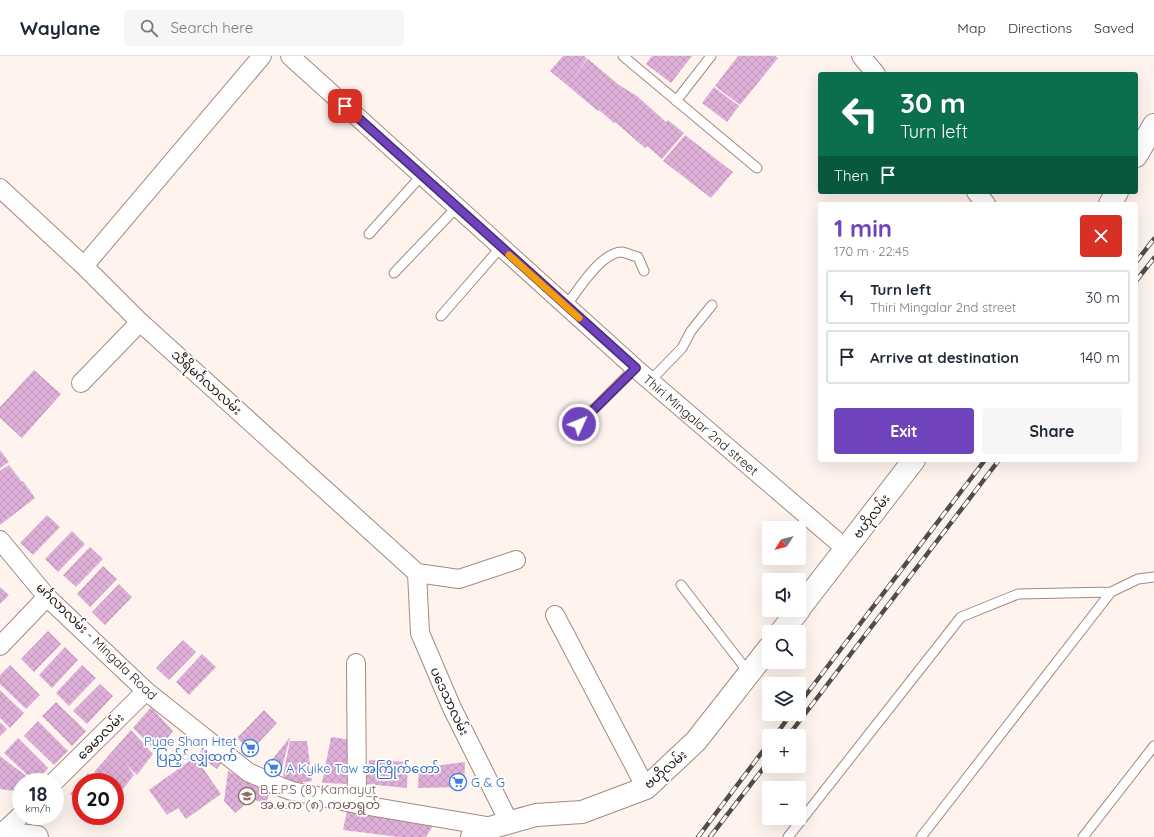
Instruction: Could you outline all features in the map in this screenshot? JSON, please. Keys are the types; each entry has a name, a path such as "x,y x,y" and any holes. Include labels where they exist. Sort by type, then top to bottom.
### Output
{"main road":[{"path":"1138,153 1154,125"},
{"name":"ဗဟိုလမ်း","path":"806,601 912,462"},
{"name":"ဗဟိုလမ်း","path":"787,625 793,617"},
{"name":"ဗဟိုလမ်း","path":"472,837 501,824 536,814 582,812 646,788 696,741 762,657"},
{"path":"1,833 37,837"}],"street":[{"path":"84,266 262,56"},
{"name":"Thiri Mingalar 2nd street","path":"290,56 650,381 846,549"},
{"path":"860,56 874,72"},
{"name":"သီရိမင်္ဂလာလမ်း","path":"0,188 84,266 140,322 417,572"},
{"path":"978,194 984,202"},
{"path":"80,383 140,322"},
{"name":"မင်္ဂလာလမ်း - Mingala Road","path":"0,540 47,597 146,691 248,772 281,788 357,804 501,824"},
{"path":"417,572 459,579 516,560"},
{"name":"ပဒေသာလမ်း","path":"417,572 420,633 501,824"},
{"path":"0,646 47,597"},
{"path":"555,615 646,788"},
{"path":"356,663 357,804"},
{"name":"ခေမာလမ်း","path":"63,773 146,691"},
{"path":"1,833 12,823"}],"lane":[{"path":"623,56 757,168"},
{"path":"676,101 711,56"},
{"path":"369,234 422,175"},
{"path":"394,273 457,207"},
{"path":"441,316 501,247"},
{"path":"566,306 596,266 607,258 622,252 638,257 644,271"},
{"path":"650,381 682,348 692,331 712,305"},
{"path":"579,424 636,368"},
{"path":"788,837 961,617 1018,594 1110,592 1138,579 1154,577"},
{"path":"681,585 749,673"},
{"path":"921,837 1110,592"},
{"path":"1083,837 1154,746"}],"building":[{"path":"563,56 584,56 587,59 570,81 588,59 619,85 637,96 666,122 668,120 684,133 662,159 647,146 645,148 615,122 614,123 599,110 598,111 550,71"},
{"path":"652,56 692,56 671,83 646,64"},
{"path":"738,56 775,56 778,58 740,105 715,86"},
{"path":"714,87 739,106 727,122 702,103"},
{"path":"685,135 733,172 711,198 663,161"},
{"path":"34,370 61,394 22,438 0,418 0,407"},
{"path":"0,450 9,462 0,468"},
{"path":"9,465 22,482 0,498 0,471"},
{"path":"23,481 35,498 0,525 0,498"},
{"path":"47,515 60,527 33,555 20,543"},
{"path":"72,531 85,544 58,572 45,559"},
{"path":"90,547 103,559 76,587 63,575"},
{"path":"103,566 117,579 90,607 77,594"},
{"path":"119,584 132,597 105,625 92,612"},
{"path":"0,587 9,595 0,604"},
{"path":"48,631 61,644 34,672 21,659"},
{"path":"183,640 196,652 169,680 156,668"},
{"path":"65,647 78,660 52,688 39,675"},
{"path":"202,654 216,667 189,695 176,682"},
{"path":"10,665 40,695 26,709 0,684 0,675"},
{"path":"82,665 96,678 69,706 56,693"},
{"path":"100,684 113,696 87,724 73,711"},
{"path":"0,690 24,713 10,728 0,718"},
{"path":"56,702 86,731 72,746 42,716"},
{"path":"151,707 173,731 157,752 133,728"},
{"path":"264,710 277,723 251,751 237,738"},
{"path":"38,721 68,751 54,765 24,736"},
{"path":"0,722 7,729 0,736"},
{"path":"131,730 153,754 137,775 126,765 134,775 124,788 124,773 94,772"},
{"path":"290,737 279,779 264,770"},
{"path":"331,737 352,740 348,784 322,783"},
{"path":"18,738 48,768 43,773 25,773 4,753"},
{"path":"290,741 307,741 312,781 281,786"},
{"path":"205,745 225,758 217,769 198,756"},
{"path":"0,756 22,773 12,773 12,791 0,789"},
{"path":"195,757 221,794 186,819 178,808 167,815 149,790"},
{"path":"369,760 408,762 407,788 366,784"},
{"path":"465,762 464,787 418,788 419,768"},
{"name":"B.E.P.S (8) Kamayut အ.မ.က (၈) ကမာရွတ်","path":"228,771 270,791 266,804 252,799 235,813 224,801"},
{"path":"347,811 434,824 426,837 399,837 343,830"}],"railway":[{"path":"1138,259 1154,239"},
{"path":"1138,278 1154,258"},
{"path":"806,695 983,462"},
{"path":"793,729 997,462"},
{"path":"780,729 786,721"},
{"path":"698,837 762,752"},
{"path":"710,837 762,770"}],"slow traffic":[{"path":"509,255 579,318"}],"place":[{"name":"Pyae Shan Htet ပြည့််လျှံထက်","path":"250,748"},
{"name":"A Kyike Taw အကြိုက်တော်","path":"273,768"},
{"name":"G & G","path":"458,782"},
{"name":"B.E.P.S (8) Kamayut အ.မ.က (၈) ကမာရွတ်","path":"247,796"}],"route":[{"path":"345,106 636,368 579,424"}]}
